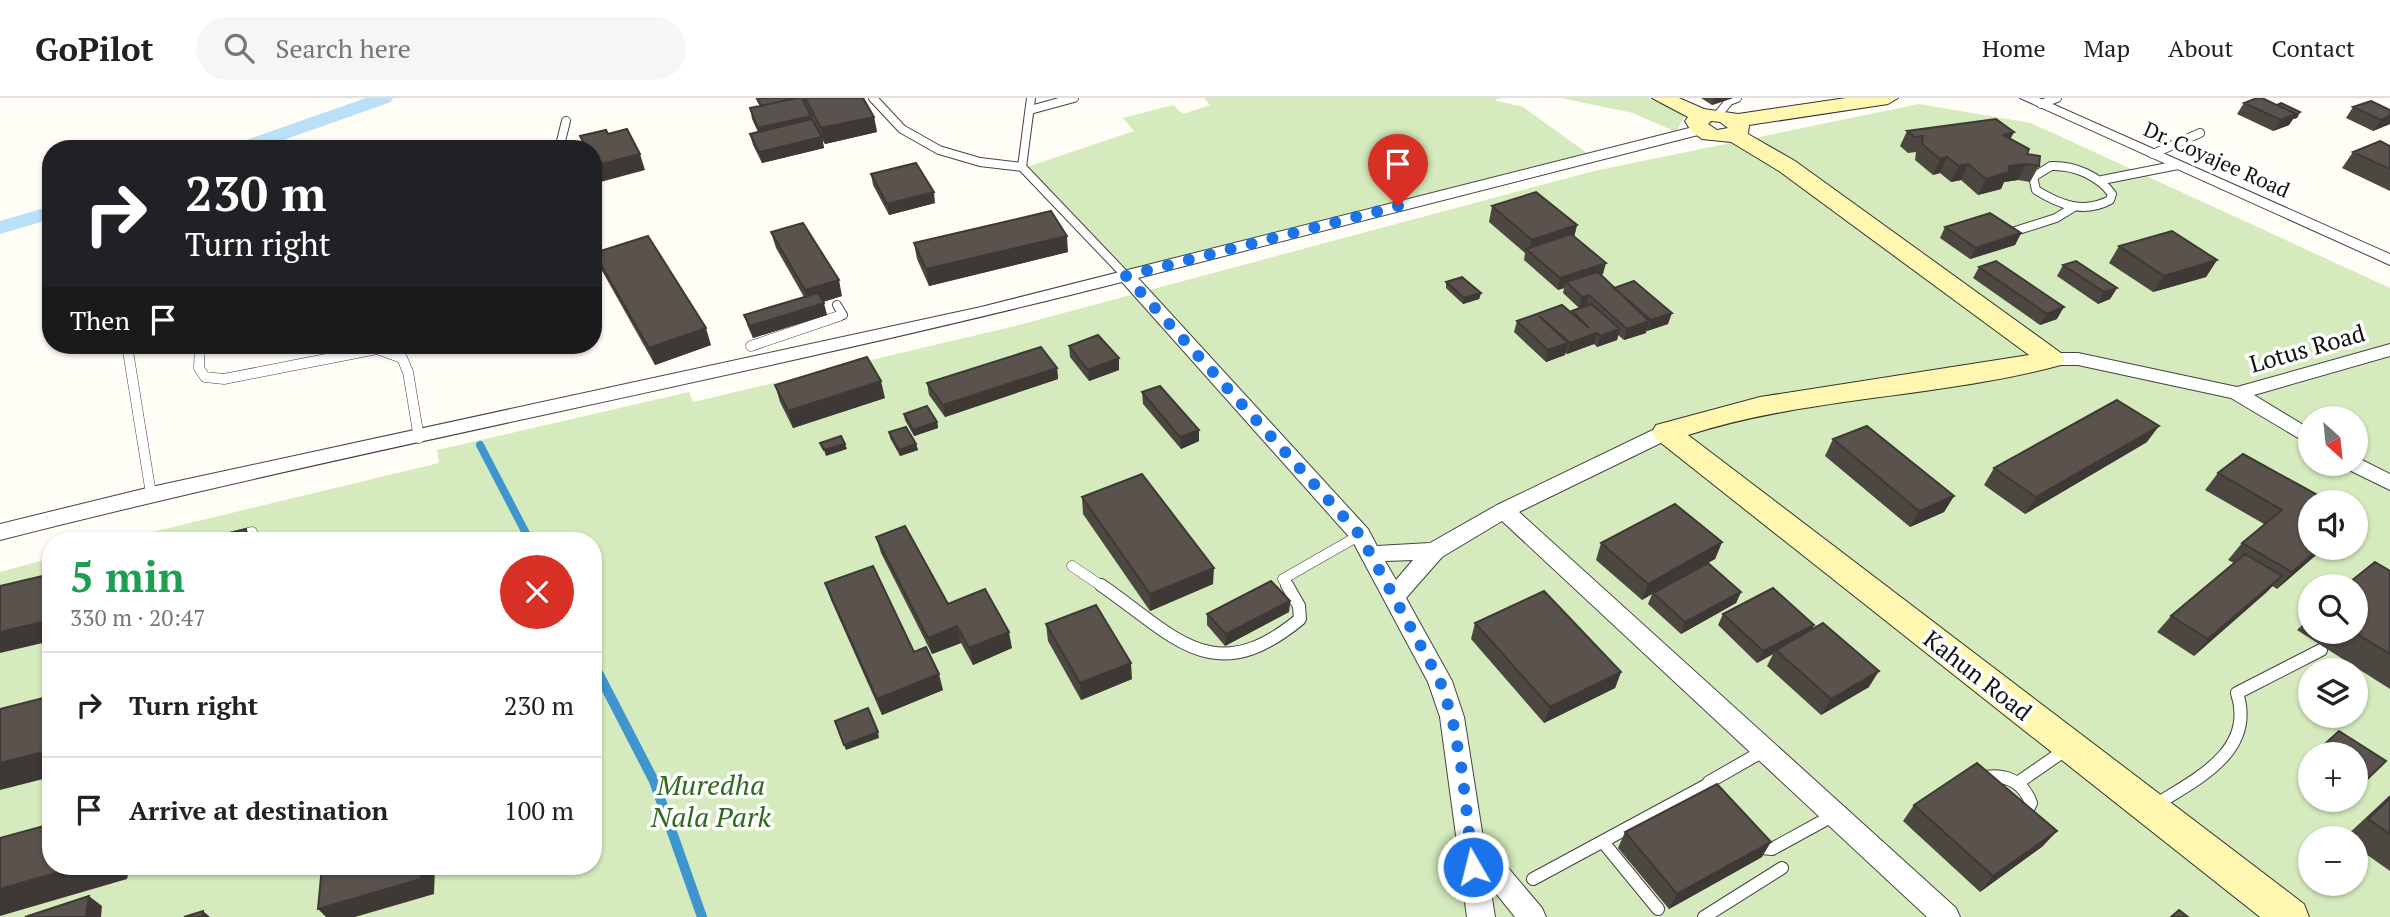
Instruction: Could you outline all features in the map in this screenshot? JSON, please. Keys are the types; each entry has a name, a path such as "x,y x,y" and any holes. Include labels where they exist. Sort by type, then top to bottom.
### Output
{"street":[{"path":"1661,98 1718,123 1787,166 2052,359"},
{"path":"0,532 151,494 820,350 1126,276 1718,123 1888,98"},
{"name":"Dr. Coyajee Road","path":"2034,101 2390,260"},
{"path":"1126,276 1365,545 1394,597 1440,681 1452,717 1480,917"},
{"name":"Lotus Road","path":"2237,393 2390,350"},
{"path":"1394,597 1434,551 1504,510 1666,432 1744,408 1936,382 2052,359 2078,359 2237,393 2298,431"},
{"name":"Kahun Road","path":"1666,432 2290,917"},
{"path":"2368,471 2390,483"},
{"path":"1504,510 1946,917"},
{"path":"1365,545 1434,551"},
{"path":"1470,842 1532,917"}],"lane":[{"path":"873,98 884,114 904,133 938,150 984,164 1022,167 1126,276"},
{"path":"1022,167 1031,98"},
{"path":"1030,110 1074,98"},
{"path":"1718,123 1729,101 1737,98"},
{"path":"2034,101 2057,98"},
{"path":"561,140 566,121"},
{"path":"2153,153 2200,133"},
{"path":"2102,180 2112,194 2110,201 2095,207 2074,207 2036,190 2033,177 2045,167 2064,166 2102,180 2178,164"},
{"path":"2006,234 2056,218 2074,207"},
{"path":"751,346 843,315 837,305"},
{"path":"808,328 820,350"},
{"path":"128,354 151,494"},
{"path":"200,354 199,368 205,377 224,379 354,354"},
{"path":"391,354 402,358 408,372 419,438"},
{"path":"1072,566 1175,640 1201,652 1225,656 1257,649 1284,633 1300,619 1300,607 1283,579 1365,545"},
{"path":"2150,808 2190,783 2233,748 2244,727 2245,708 2237,693 2321,650"},
{"path":"2019,782 2070,746"},
{"path":"1533,879 1707,785 1765,750"},
{"path":"1973,780 2001,775 2019,782 2031,803 2021,822"},
{"path":"1707,785 1726,810"},
{"path":"1748,835 1762,848 1772,849 1835,815"},
{"path":"1603,842 1658,909"},
{"path":"1704,917 1782,868"}],"green space":[{"path":"1204,98 1502,98 1494,100 1523,107 1587,153 1127,273 1027,167 1134,131 1123,118 1173,105 1183,114 1210,105"},
{"path":"1561,98 1648,98 1685,115 1676,132 1633,113"},
{"name":"Muredha Nala Park","path":"1919,104 2031,123 2390,288 2390,917 0,917 0,572 42,560 42,875 602,875 602,532 152,532 439,463 437,450 689,392 693,402 1011,327 1594,171"}],"building":[{"path":"802,98 811,116 758,128 750,108"},
{"path":"805,98 863,98 874,117 821,128"},
{"path":"2257,98 2296,114 2281,120 2244,103"},
{"path":"757,99 792,99 761,106"},
{"path":"2371,101 2390,110 2390,116 2381,120 2353,107"},
{"path":"2281,103 2300,112 2296,114 2277,105"},
{"path":"812,119 822,137 759,152 750,134"},
{"path":"1996,119 2014,132 2003,135 2029,149 2027,154 2040,156 2039,166 2009,166 2009,172 1986,179 1968,164 1959,166 1947,157 1940,159 1922,144 1923,136 1915,137 1907,131"},
{"path":"627,129 640,154 602,164 602,140 582,140 580,136 606,130 608,134"},
{"path":"2380,141 2390,146 2390,169 2353,152"},
{"path":"916,163 934,192 887,204 871,174"},
{"path":"1536,192 1577,225 1532,240 1492,206"},
{"path":"1051,211 1067,236 926,269 914,243"},
{"path":"1990,213 2021,233 1976,248 1945,227"},
{"path":"803,223 839,280 805,290 771,232"},
{"path":"2172,231 2217,260 2164,276 2119,246"},
{"path":"1571,234 1606,263 1560,278 1526,249"},
{"path":"648,236 706,328 649,348 602,267 602,250"},
{"path":"1996,261 2064,307 2047,314 1979,267"},
{"path":"2076,261 2117,288 2104,292 2063,265"},
{"path":"1598,272 1649,321 1627,329 1589,295 1582,297 1566,282"},
{"path":"1462,277 1481,293 1464,298 1446,282"},
{"path":"1634,281 1672,313 1651,320 1614,288"},
{"path":"818,293 824,303 750,326 744,315"},
{"path":"1591,304 1620,329 1600,336 1597,333 1570,343 1539,316 1568,343 1548,350 1517,321 1562,305 1589,328 1572,311"},
{"path":"1098,335 1119,358 1088,370 1069,346"},
{"path":"1041,347 1057,368 943,405 927,383"},
{"path":"867,357 881,381 788,411 775,385"},
{"path":"1160,386 1199,430 1180,437 1142,392"},
{"path":"2117,400 2159,426 2036,497 1994,468"},
{"path":"927,406 937,422 913,430 904,414"},
{"path":"1867,426 1954,496 1919,511 1833,439"},
{"path":"906,427 916,444 899,450 889,432"},
{"path":"841,436 845,444 824,450 820,443"},
{"path":"2243,454 2308,490 2298,490 2298,560 2306,560 2292,572 2242,543 2282,510 2218,473"},
{"path":"1142,474 1214,568 1150,594 1082,497"},
{"path":"1675,504 1722,542 1648,584 1601,543"},
{"path":"905,526 948,604 985,589 1009,632 969,648 957,626 928,638 876,537"},
{"path":"2245,554 2282,576 2208,639 2171,616"},
{"path":"2375,562 2390,571 2390,654 2368,641 2368,574 2360,574"},
{"path":"1708,563 1741,592 1685,622 1653,593"},
{"path":"873,566 914,652 926,647 939,674 877,699 825,583"},
{"path":"42,576 42,622 0,632 0,586"},
{"path":"1271,581 1290,601 1226,634 1207,614"},
{"path":"1773,588 1814,625 1763,651 1723,614"},
{"path":"1544,591 1621,672 1550,707 1475,623"},
{"path":"1096,605 1131,663 1080,683 1046,624"},
{"path":"1823,623 1879,671 1831,699 1776,650"},
{"path":"42,698 42,752 0,763 0,709"},
{"path":"868,708 878,732 844,745 835,721"},
{"path":"2339,731 2356,742 2327,742"},
{"path":"2368,750 2386,761 2368,778"},
{"path":"1977,763 2057,831 1993,876 1914,805"},
{"path":"1717,784 1771,842 1677,894 1625,832"},
{"path":"2390,798 2390,834 2368,819"},
{"path":"42,826 42,875 49,875 0,889 0,838"},
{"path":"321,875 421,875 421,879 318,909"},
{"path":"89,896 86,917 25,917"},
{"path":"2179,910 2188,917 2171,917"},
{"path":"203,911 203,917 184,917"}],"waterway":[{"path":"265,140 384,98"},
{"path":"0,228 42,215"},
{"path":"480,445 525,532"},
{"path":"602,680 654,781 702,917"}],"route":[{"path":"1398,206 1126,276 1360,535 1440,681 1452,717 1462,771 1473,867"}]}
